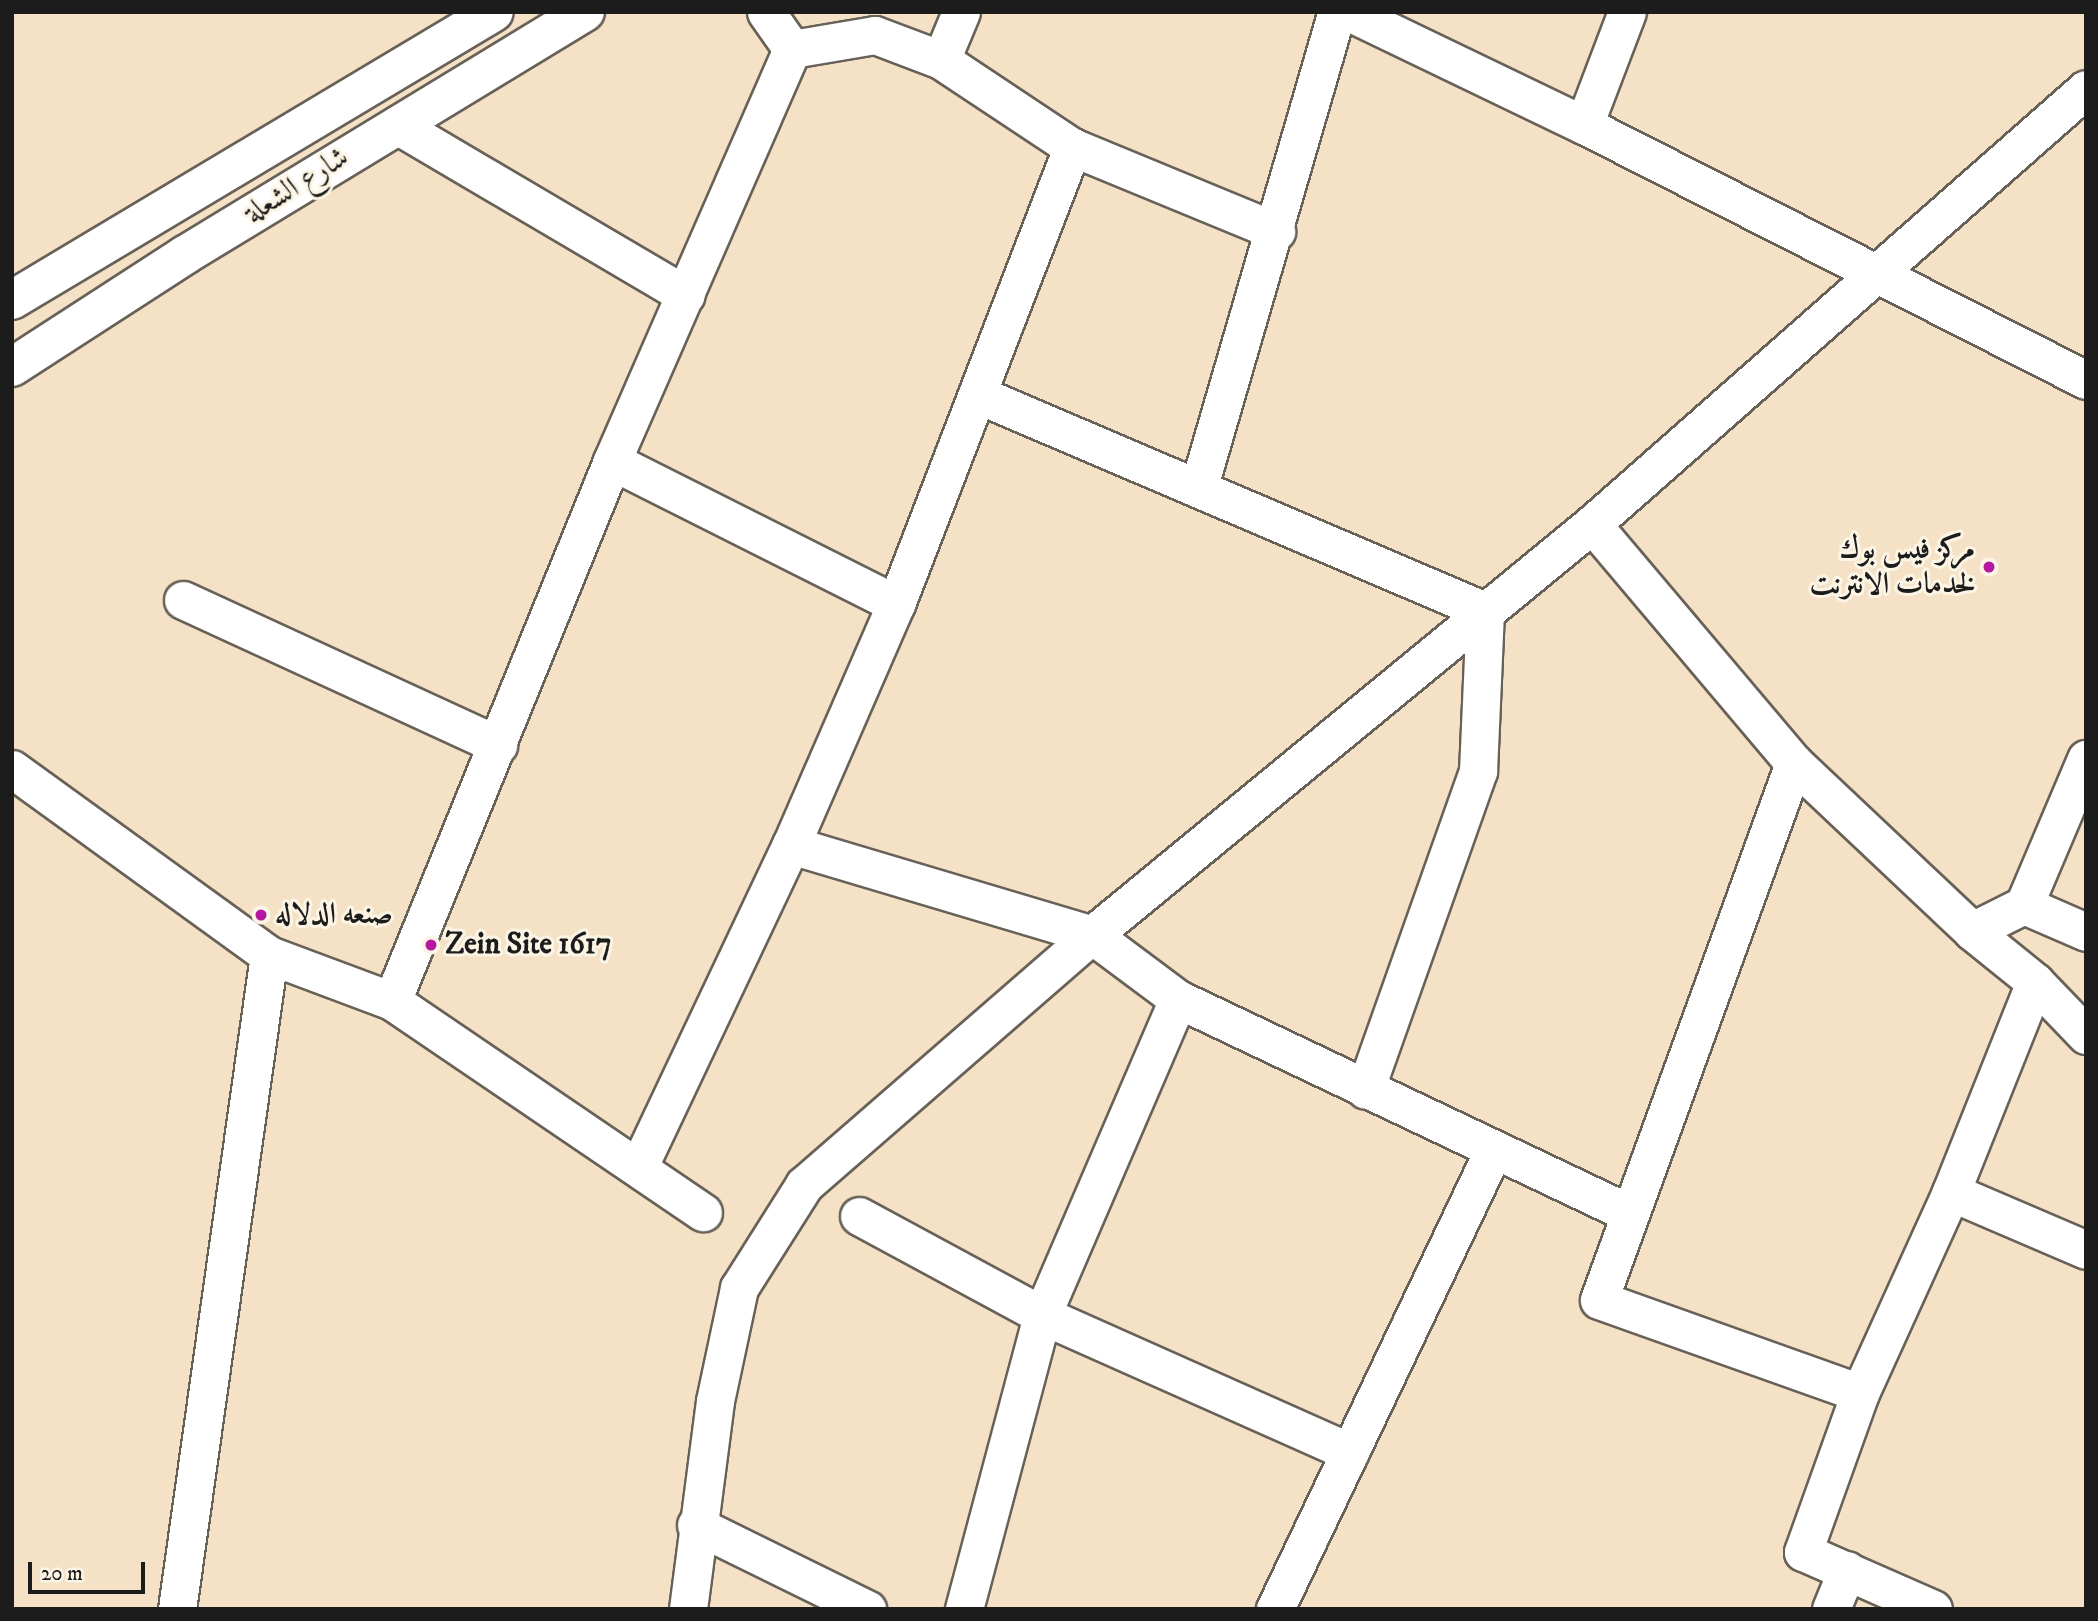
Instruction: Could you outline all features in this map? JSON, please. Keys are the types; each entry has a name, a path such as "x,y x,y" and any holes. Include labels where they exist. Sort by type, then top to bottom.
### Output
{"main road":[{"name":"شارع الشعلة","path":"12,300 494,12"},
{"name":"شارع الشعلة","path":"12,367 397,125 586,12"}],"street":[{"path":"766,12 792,49"},
{"path":"941,60 961,12"},
{"path":"1199,486 1276,231 1337,12"},
{"path":"1349,12 1584,125 2086,380"},
{"path":"1584,125 1627,12"},
{"path":"792,49 875,35 941,60 1072,147 1276,231"},
{"path":"393,1000 612,461 792,49"},
{"path":"688,1609 696,1525 715,1401 739,1288 772,1230 804,1185 1092,935 1592,524 2086,89"},
{"path":"397,125 686,295"},
{"path":"639,1166 791,845 896,604 979,395 1072,147"},
{"path":"979,395 1199,486 1485,611"},
{"path":"612,461 896,604"},
{"path":"1592,524 1794,763 1972,931 2035,982 2086,1035"},
{"path":"183,600 498,745"},
{"path":"1365,1090 1478,771 1485,611"},
{"path":"1972,931 2024,905 2086,759"},
{"path":"1794,763 1628,1213 1599,1300 1860,1393"},
{"path":"12,769 268,955 393,1000 703,1212"},
{"path":"791,845 1092,935 1178,999 1628,1213"},
{"path":"2024,905 2086,932"},
{"path":"177,1609 268,955"},
{"path":"1933,1609 1803,1552 1860,1393 1951,1192 2035,982"},
{"path":"964,1609 1042,1315 1178,999"},
{"path":"1275,1609 1494,1149"},
{"path":"1951,1192 2086,1250"},
{"path":"859,1216 1042,1315 1350,1452"},
{"path":"696,1525 867,1609"},
{"path":"1831,1609 1847,1570"}],"place":[{"name":"مركز فيس بوك لخدمات الانترنت","path":"1989,567"},
{"name":"صنعه الدلاله","path":"261,915"},
{"name":"Zein Site 1617","path":"431,945"}]}
